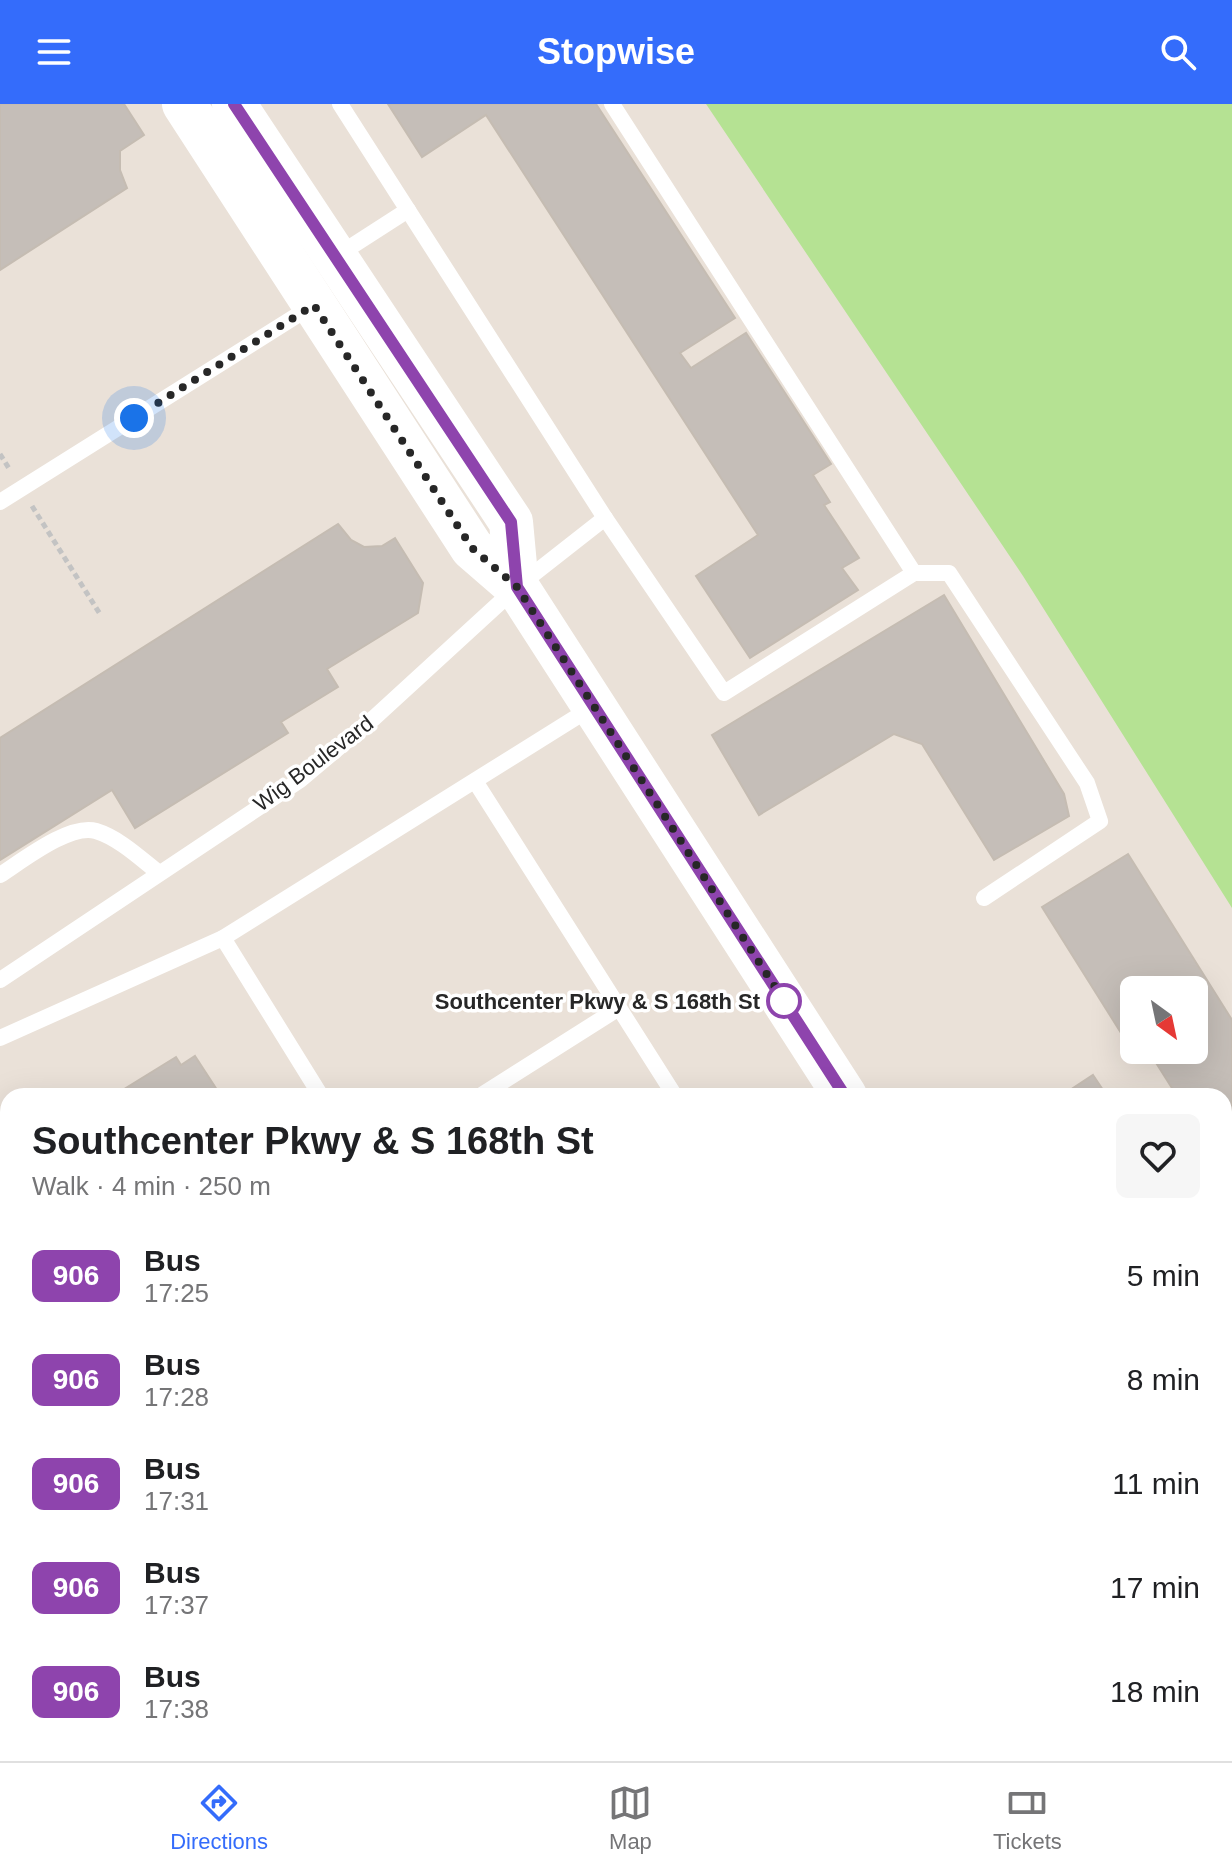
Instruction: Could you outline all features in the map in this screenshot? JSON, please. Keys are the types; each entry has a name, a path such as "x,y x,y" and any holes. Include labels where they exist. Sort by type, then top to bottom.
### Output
{"main road":[{"path":"184,104 472,548 517,587 840,1088"},
{"path":"234,104 511,522 517,587"}],"lane":[{"path":"340,104 605,518 724,693 914,573 949,573 1087,783 1100,821 984,898"},
{"path":"612,104 914,573"},
{"path":"335,257 408,210"},
{"path":"0,502 314,305"},
{"name":"Wig Boulevard","path":"0,980 300,780 374,718 517,587 605,518"},
{"path":"0,1038 223,938 594,706"},
{"path":"475,781 670,1088"},
{"path":"0,875 54,841 77,831 91,830 119,843 159,873"},
{"path":"223,938 316,1088"},
{"path":"493,1088 619,1008"}],"path":[{"path":"0,454 100,614"}],"green space":[{"path":"706,104 1232,104 1232,908 1023,576"}],"building":[{"path":"0,104 124,104 144,135 120,151 120,170 127,188 0,270"},
{"path":"388,104 596,104 735,318 680,353 691,368 746,333 831,464 813,475 830,502 824,505 859,558 842,568 858,590 750,658 696,576 758,535 486,115 422,157"},
{"path":"338,524 351,540 364,547 382,546 395,538 423,583 418,613 327,669 338,687 281,722 288,733 135,828 112,790 0,860 0,738"},
{"path":"944,595 1064,794 1069,816 994,860 922,744 894,734 759,815 712,735"},
{"path":"1128,854 1204,976 1120,976 1120,1031 1042,907"},
{"path":"1208,982 1232,1020 1232,1088 1172,1088 1157,1064 1208,1064"},
{"path":"195,1056 216,1088 126,1088 176,1057 181,1065"},
{"path":"1093,1075 1102,1088 1073,1088"}],"bus line":[{"name":"906","path":"234,104 511,522 517,587 840,1088"}],"place":[{"name":"Southcenter Pkwy & S 168th St","path":"784,1001"}],"route":[{"path":"134,418 314,305 472,548 517,587 784,1001"}]}
